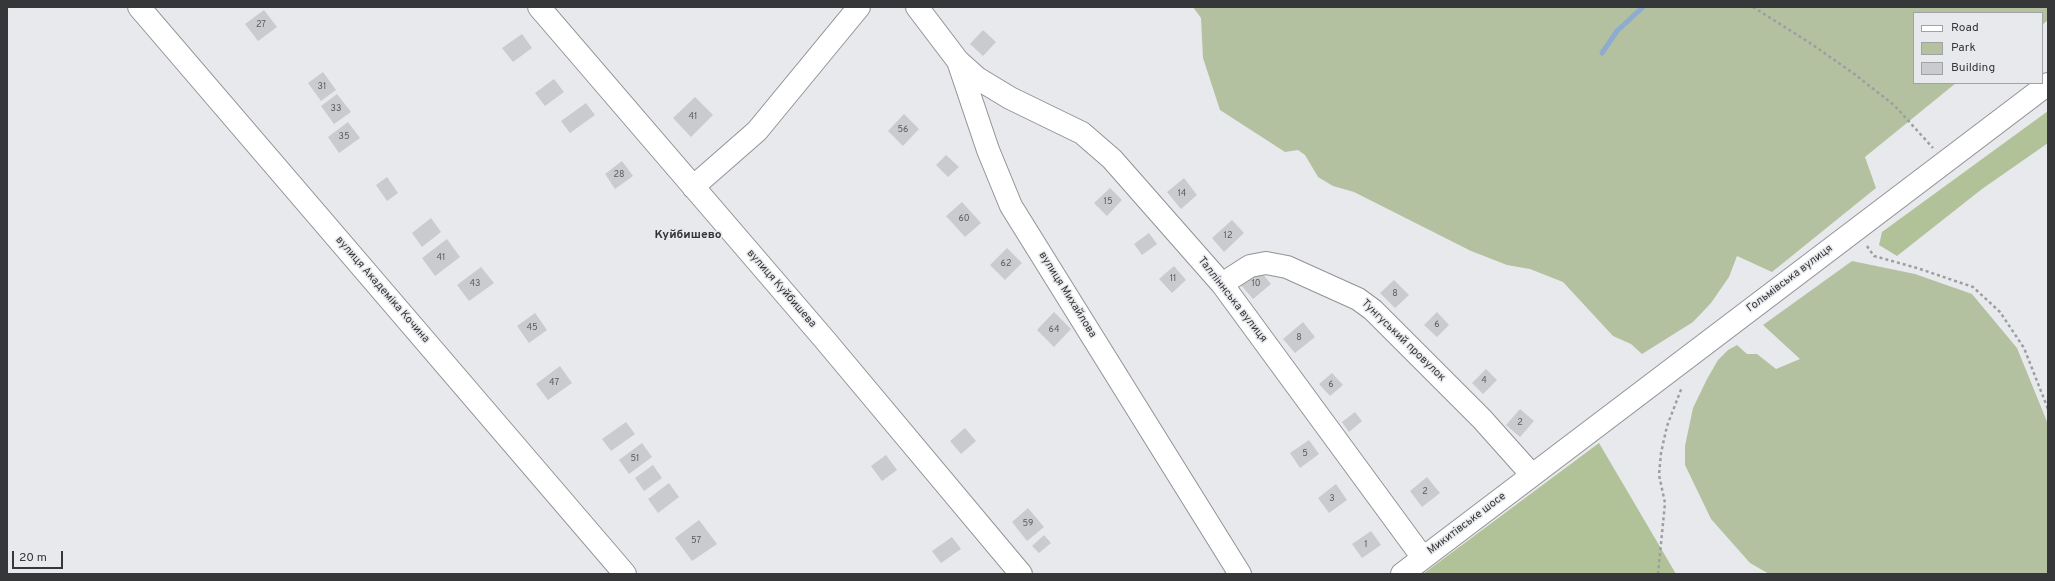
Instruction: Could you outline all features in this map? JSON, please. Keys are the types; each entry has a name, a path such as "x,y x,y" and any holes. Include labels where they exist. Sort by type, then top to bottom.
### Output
{"street":[{"name":"вулиця Академіка Кочина","path":"139,7 626,574"},
{"name":"вулиця Куйбишева","path":"538,7 950,487 1021,574"},
{"path":"693,187 757,130 859,7"},
{"name":"вулиця Михайлова","path":"917,7 958,61 988,150 1011,206 1240,574"},
{"name":"Талліннська вулиця","path":"958,61 977,78 1010,98 1082,133 1097,144 1222,284 1423,558"},
{"name":"Гольмівська вулиця","path":"1532,474 2048,84"},
{"name":"Тунгуський провулок","path":"1222,284 1250,266 1266,263 1287,267 1358,299 1373,310 1482,419 1532,474"},
{"name":"Микитівське шосе","path":"1402,574 1532,474"}],"path":[{"path":"1753,7 1810,43 1882,96 1894,106 1935,151 1947,160"},
{"path":"1856,228 1874,256 1916,268 1973,288 2000,312 2024,348 2048,409"},
{"path":"1658,574 1665,503 1659,475 1661,453 1667,426 1682,385"}],"green space":[{"path":"1193,7 2048,7 2048,20 2043,24 2043,12 1913,12 1913,84 1955,84 1865,157 1876,188 1772,272 1737,256 1729,277 1711,303 1693,322 1642,354 1631,344 1613,336 1563,282 1530,269 1507,265 1471,251 1354,192 1333,186 1318,177 1305,155 1298,150 1285,152 1220,110 1203,58 1201,18"},
{"path":"2048,111 2048,143 1982,189 1897,256 1879,245 1882,232"},
{"path":"1852,261 1915,274 1972,294 2017,348 2048,424 2048,574 1769,574 1750,563 1711,519 1685,465 1685,446 1693,408 1707,379 1718,360 1728,350 1737,345 1747,354 1757,354 1776,369 1800,359 1763,325"},
{"path":"1599,443 1676,574 1423,574"}],"building":[{"path":"264,10 277,27 258,41 245,24"},
{"path":"983,30 996,42 983,56 970,44"},
{"path":"522,34 532,48 513,62 502,48"},
{"path":"323,72 336,90 321,101 308,83"},
{"path":"554,79 564,92 545,106 535,93"},
{"path":"337,94 351,112 334,124 321,106"},
{"path":"695,97 713,115 691,137 673,118"},
{"path":"586,103 595,115 570,133 561,121"},
{"path":"904,114 919,129 903,146 888,131"},
{"path":"348,122 360,138 339,153 328,137"},
{"path":"946,155 959,167 948,177 936,165"},
{"path":"622,161 633,176 615,189 605,174"},
{"path":"387,177 398,193 387,201 376,185"},
{"path":"1184,178 1197,195 1181,209 1167,192"},
{"path":"1110,188 1122,200 1107,216 1094,203"},
{"path":"962,202 981,223 965,237 946,216"},
{"path":"431,218 441,232 422,247 412,233"},
{"path":"1232,220 1244,233 1224,252 1212,238"},
{"path":"1149,233 1157,244 1142,255 1134,244"},
{"path":"447,239 460,257 435,276 422,258"},
{"path":"1007,248 1022,263 1005,280 990,265"},
{"path":"1174,266 1186,280 1172,293 1159,279"},
{"path":"481,267 494,283 469,301 457,285"},
{"path":"1258,268 1271,284 1253,299 1240,284"},
{"path":"1394,280 1409,295 1395,308 1380,293"},
{"path":"1054,312 1071,329 1054,347 1037,330"},
{"path":"1437,312 1449,325 1437,337 1424,325"},
{"path":"535,313 547,330 529,343 517,326"},
{"path":"1303,322 1315,337 1295,353 1283,339"},
{"path":"560,366 572,383 548,400 536,384"},
{"path":"1486,369 1497,380 1483,394 1472,383"},
{"path":"1332,373 1343,385 1330,396 1319,384"},
{"path":"1520,409 1534,421 1520,437 1506,425"},
{"path":"1355,412 1362,421 1349,432 1342,422"},
{"path":"626,422 635,434 611,451 602,439"},
{"path":"965,428 976,441 961,454 950,441"},
{"path":"1309,440 1319,454 1300,468 1290,453"},
{"path":"642,443 652,457 629,474 619,460"},
{"path":"886,455 897,470 882,481 871,466"},
{"path":"653,465 662,478 644,491 635,478"},
{"path":"1427,477 1440,493 1422,507 1410,491"},
{"path":"669,483 679,497 658,513 648,499"},
{"path":"1336,484 1347,500 1329,513 1318,498"},
{"path":"1028,508 1044,527 1027,541 1012,522"},
{"path":"699,520 717,544 692,561 675,538"},
{"path":"1371,531 1381,545 1362,558 1352,544"},
{"path":"1044,535 1051,543 1039,553 1032,546"},
{"path":"952,537 961,549 941,563 932,551"}],"waterway":[{"path":"1602,53 1617,31 1643,7"}],"district":[{"name":"Куйбишево","path":"688,236"}]}
